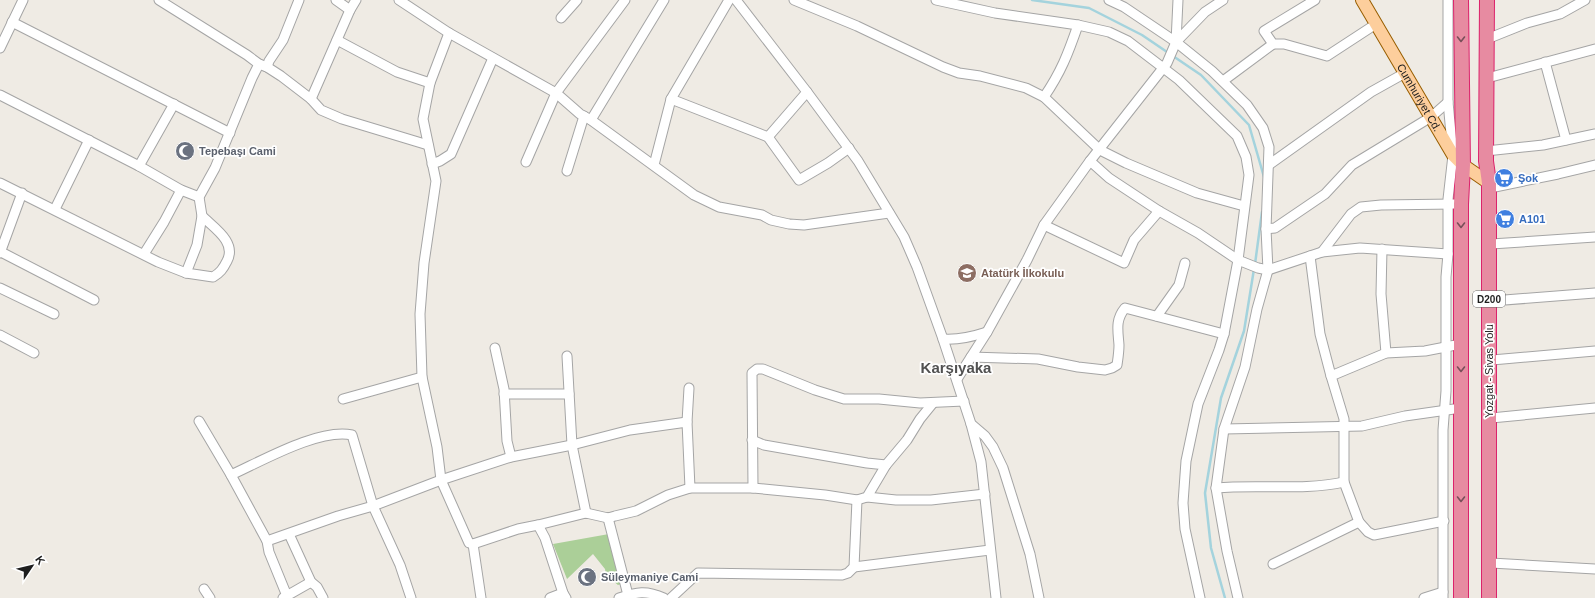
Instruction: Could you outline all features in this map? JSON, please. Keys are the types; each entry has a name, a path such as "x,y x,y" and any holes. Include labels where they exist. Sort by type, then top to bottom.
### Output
{"highway":[{"name":"D200","path":"1461,0 1463,165 1454,204 1461,344 1461,598"},
{"name":"Yozgat - Sivas Yolu","path":"1486,0 1488,151 1490,185 1489,598"}],"main road":[{"name":"Cumhuriyet Cd.","path":"1362,0 1453,155 1463,165 1490,185"}],"street":[{"path":"0,48 2,38 24,0"},
{"path":"159,0 247,54 310,98 321,110 342,119 428,145"},
{"path":"186,273 197,245 202,216 199,197 215,168 252,78 263,65 269,61 283,40 299,0"},
{"path":"336,0 350,10"},
{"path":"310,98 356,0"},
{"path":"399,0 449,33 556,93 588,118 694,195 706,202 719,207 762,215 771,220 789,224 804,225 888,214"},
{"path":"561,18 577,0"},
{"path":"526,162 556,93 625,0"},
{"path":"567,171 588,118 664,0"},
{"path":"654,165 671,99 729,0"},
{"path":"736,0 849,148 904,238 957,379 981,462 996,598"},
{"path":"794,0 857,26 943,67 959,73 980,76 1026,88 1044,97 1100,150 1126,163 1197,192 1244,206"},
{"path":"936,0 995,13 1078,25 1109,32 1128,41 1165,65 1237,136 1246,157 1249,175 1244,206 1241,260 1224,334 1198,404 1186,461 1183,503 1185,529 1200,598"},
{"path":"1109,0 1124,7 1176,42 1223,81 1247,105 1263,128 1269,147 1270,164 1266,230 1268,270 1257,309 1245,367 1224,430 1216,488 1227,551 1238,598"},
{"path":"1176,42 1178,0"},
{"path":"957,379 987,332 1027,260 1044,225 1090,161 1165,65 1176,42 1205,12 1223,0"},
{"path":"1273,44 1264,31 1315,0"},
{"path":"1424,598 1443,595 1443,430 1446,391 1446,277 1454,204 1453,155 1448,102 1448,0"},
{"path":"1492,0 1488,151 1543,145 1595,134"},
{"path":"1492,37 1560,14 1585,0"},
{"path":"12,22 230,133"},
{"path":"1223,81 1273,44 1284,44 1326,56 1376,24"},
{"path":"1044,97 1057,78 1067,58 1078,25"},
{"path":"449,33 430,83 423,119 436,181 424,263 420,314 422,378 437,447 441,480 469,543 473,544 518,529 586,513 608,518 636,511 668,495 690,488 753,488 825,495 857,500 867,497 896,500 931,500 984,494"},
{"path":"337,40 397,72 430,83"},
{"path":"1491,77 1595,49"},
{"path":"432,164 451,154 493,58"},
{"path":"1545,62 1566,140"},
{"path":"1270,164 1371,92 1405,73"},
{"path":"768,137 807,92"},
{"path":"0,95 139,166 181,190 199,197"},
{"path":"671,99 768,137 799,180 828,163 849,148"},
{"path":"1266,230 1275,228 1325,194 1352,165 1431,117 1448,102"},
{"path":"139,166 174,104"},
{"path":"55,209 89,140"},
{"path":"1090,161 1109,178 1158,211 1198,233 1241,260 1258,268 1268,270 1322,252 1360,248 1448,254"},
{"path":"1489,598 1491,563 1492,360 1490,185 1558,174 1595,164"},
{"path":"0,183 55,209 158,262 186,273 213,277 223,270 229,258 229,247 227,241 202,216"},
{"path":"144,254 164,222 181,190"},
{"path":"22,193 0,253 94,300"},
{"path":"1322,252 1351,214 1361,207 1454,204"},
{"path":"1044,225 1124,263 1134,240 1158,211"},
{"path":"1491,244 1595,237"},
{"path":"1382,249 1381,294 1386,353"},
{"path":"1310,256 1320,334 1344,419 1344,482 1359,522 1368,532 1374,535 1444,521"},
{"path":"1157,316 1179,285 1185,263"},
{"path":"0,288 54,314"},
{"path":"1492,301 1595,293"},
{"path":"971,357 1038,360 1104,370 1112,368 1117,365 1119,345 1117,322 1120,313 1125,308 1224,334"},
{"path":"943,339 956,340 987,332"},
{"path":"0,335 34,353"},
{"path":"1331,376 1386,353 1425,351 1461,344"},
{"path":"495,348 504,394 507,441 511,457"},
{"path":"1492,360 1595,351"},
{"path":"567,356 572,445 586,513"},
{"path":"753,488 752,373 757,369 763,369 815,390 844,399 879,400 920,404 964,401"},
{"path":"343,399 422,378"},
{"path":"689,388 686,422 690,488"},
{"path":"504,394 569,394"},
{"path":"867,497 886,465 907,440 920,419 933,403"},
{"path":"1224,430 1362,426 1405,416 1461,408"},
{"path":"1491,418 1595,408"},
{"path":"199,421 231,475 267,541 285,597 311,582"},
{"path":"267,541 338,516 373,506 441,480 511,457 572,445 630,430 686,422"},
{"path":"971,424 985,436 993,447 1003,468 1030,554 1039,598"},
{"path":"231,475 287,449 319,437 344,434 352,435 373,506 400,565 411,598"},
{"path":"752,440 764,445 886,465"},
{"path":"1216,488 1238,486 1324,486 1344,482"},
{"path":"854,567 857,500"},
{"path":"608,518 628,595"},
{"path":"1273,564 1359,522"},
{"path":"538,525 545,538 565,596 550,598"},
{"path":"288,534 311,582 317,587 323,598"},
{"path":"473,544 480,598"},
{"path":"671,598 698,573 842,575 848,573 854,567 990,550"},
{"path":"1491,563 1595,569"},
{"path":"204,589 210,598"},
{"path":"619,598 649,592 664,598"}],"green space":[{"path":"609,534 621,584 618,585 606,575 605,569 593,554 567,579 553,544"}],"waterway":[{"path":"1032,0 1089,8 1142,35 1201,75 1249,125 1264,177"},
{"path":"1255,264 1262,212"},
{"path":"1225,598 1211,548 1205,493 1221,398 1244,331 1254,269"}],"place":[{"name":"Tepebaşı Cami","path":"185,151"},
{"name":"Şok","path":"1504,178"},
{"name":"A101","path":"1505,219"},
{"name":"Atatürk İlkokulu","path":"967,273"},
{"name":"Süleymaniye Cami","path":"587,577"}],"district":[{"name":"Karşıyaka","path":"956,367"}]}
